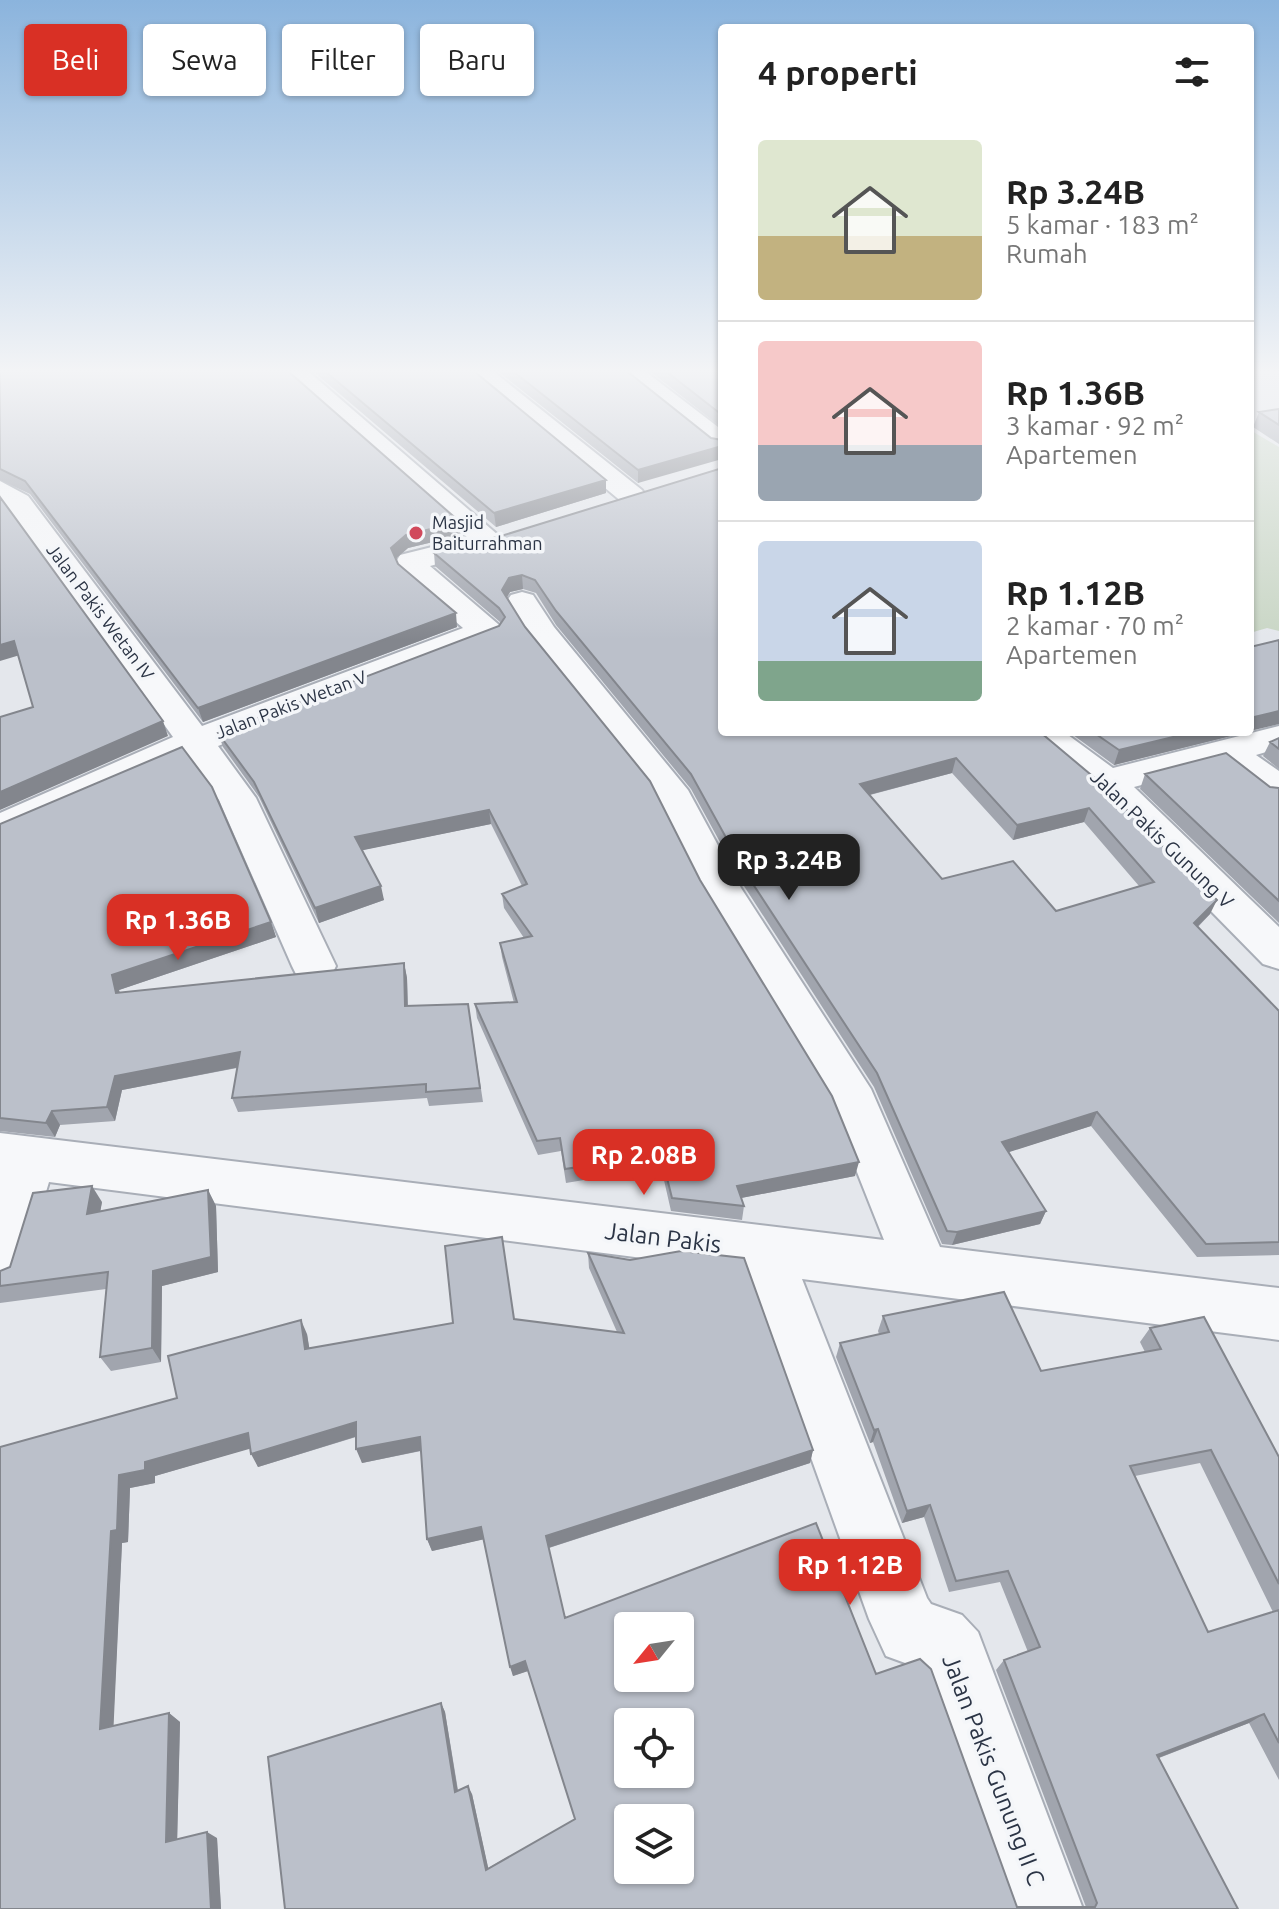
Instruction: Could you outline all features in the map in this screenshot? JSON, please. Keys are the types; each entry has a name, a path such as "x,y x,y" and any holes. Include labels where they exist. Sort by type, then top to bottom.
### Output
{"street":[{"path":"407,461 504,537 411,562 413,568 486,631"},
{"path":"589,461 632,496"},
{"path":"604,505 661,488"},
{"name":"Jalan Pakis Wetan IV","path":"0,490 18,502 237,798 314,966"},
{"name":"Jalan Pakis Wetan V","path":"0,828 193,742 486,631 527,610 669,790 723,893 854,1103 923,1270"},
{"name":"Jalan Pakis Gunung V","path":"1045,736 1107,782 1279,953"},
{"path":"1107,782 1279,737"},
{"path":"1227,751 1279,790"},
{"path":"0,1264 15,1156"},
{"name":"Jalan Pakis","path":"15,1156 1279,1314"},
{"name":"Jalan Pakis Gunung II C","path":"764,1251 902,1619 910,1632 938,1639 954,1656 1045,1909"}],"green space":[{"path":"1254,461 1279,461 1279,631 1267,628 1254,632"}],"building":[{"path":"0,461 391,461 460,522 406,535 391,548 398,564 456,613 198,708 25,481 0,469"},
{"path":"432,461 583,461 606,480 494,513"},
{"path":"627,461 669,461 638,470"},
{"path":"718,469 718,736 1045,736 1096,779 1217,900 1194,923 1279,1011 1279,1242 1206,1244 1097,1112 1002,1142 1046,1211 957,1232 947,1231 877,1073 745,872 691,774 556,611 535,580 522,575 509,578 502,590 525,627 650,781 700,880 832,1096 859,1162 737,1186 744,1206 672,1198 661,1154 565,1169 560,1138 537,1141 475,1004 517,1002 500,943 532,936 502,894 527,884 489,810 355,837 381,886 315,908 254,782 218,733 499,626 505,617 499,608 434,553 501,536","holes":["956,758 1017,825 1089,808 1154,882 1056,911 1013,861 942,879 860,784"]},
{"path":"0,497 163,721 0,792 0,717 33,707 14,641 0,645"},
{"path":"1279,640 1279,711 1254,717 1254,646"},
{"path":"1099,736 1177,736 1119,750"},
{"path":"1279,738 1279,749 1270,742"},
{"path":"182,747 212,787 271,922 112,975 116,993 404,963 405,1006 468,1004 480,1088 426,1092 426,1084 232,1098 240,1052 115,1076 107,1107 52,1111 46,1123 0,1118 0,824"},
{"path":"1226,753 1270,787 1279,788 1279,901 1145,774"},
{"path":"92,1186 87,1214 208,1190 211,1257 153,1271 152,1348 100,1357 108,1272 0,1286 0,1271 10,1267 33,1193"},
{"path":"502,1237 514,1319 624,1333 588,1253 630,1260 681,1251 744,1258 813,1450 546,1536 565,1618 816,1523 876,1674 920,1659 931,1669 1017,1907 1095,1907 1097,1903 1004,1660 1040,1647 1008,1571 956,1581 930,1505 907,1511 878,1429 874,1430 840,1343 889,1332 883,1316 1004,1292 1041,1371 1161,1349 1150,1328 1204,1317 1279,1457 1279,1584 1211,1450 1130,1466 1208,1632 1279,1610 1279,1743 1264,1714 1157,1755 1238,1909 285,1909 268,1757 441,1703 455,1792 468,1786 486,1870 575,1819 525,1661 510,1667 481,1527 427,1539 420,1437 356,1449 356,1422 251,1454 248,1433 145,1462 145,1470 119,1475 117,1530 111,1531 100,1729 169,1713 166,1842 207,1832 211,1909 0,1909 0,1447 177,1398 168,1356 301,1320 305,1349 453,1323 445,1246"}],"place":[{"name":"Masjid Baiturrahman","path":"416,533"}]}
